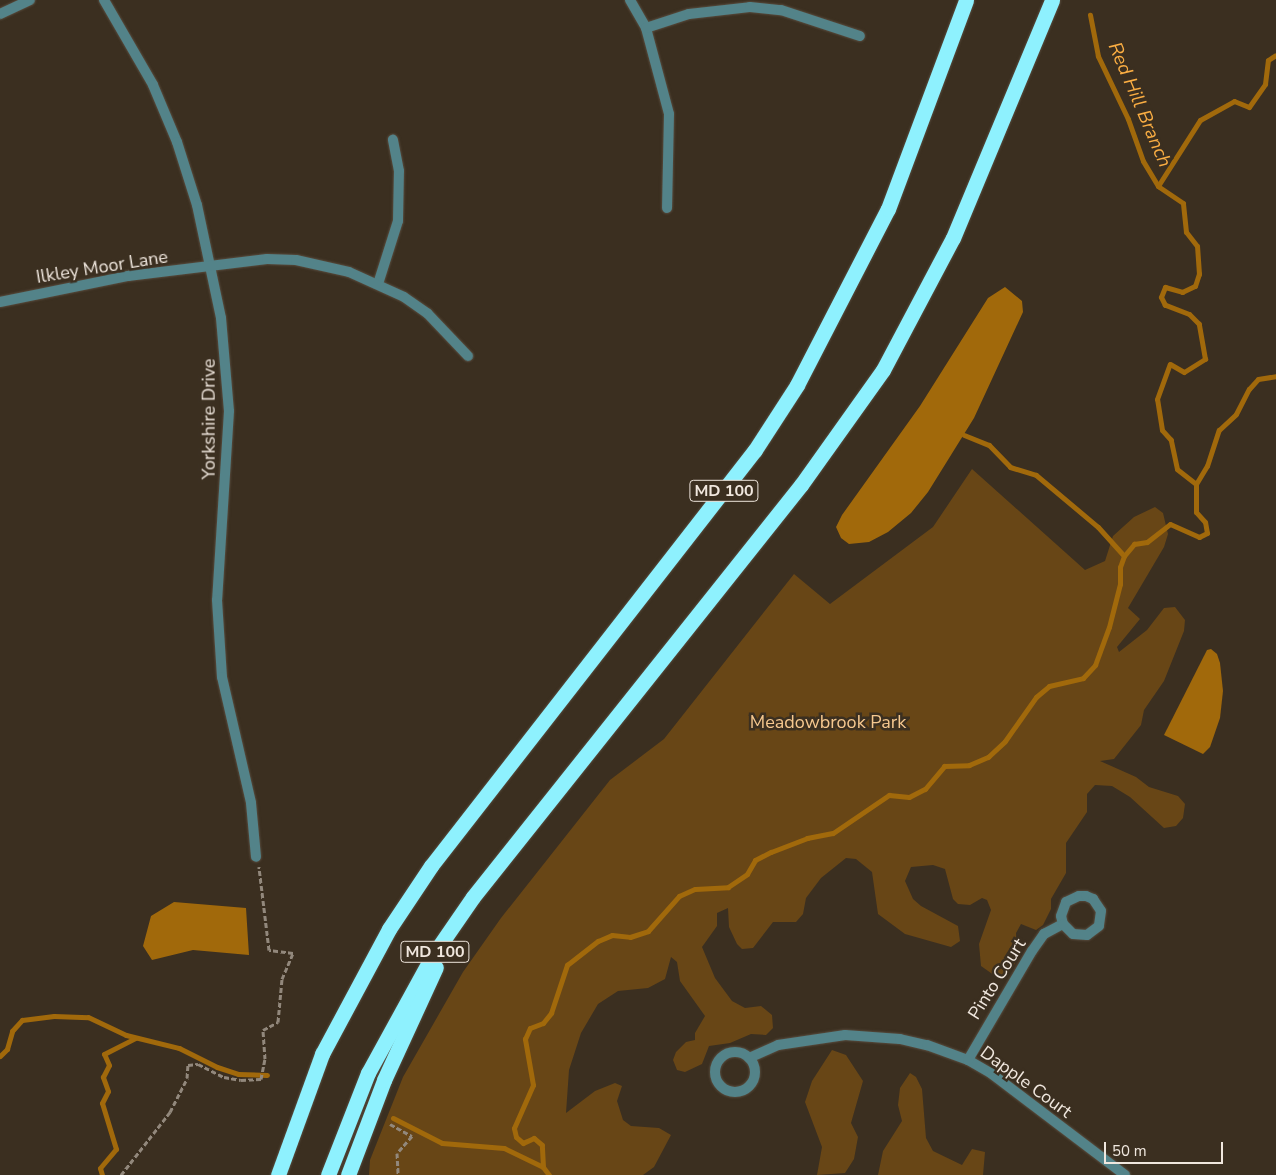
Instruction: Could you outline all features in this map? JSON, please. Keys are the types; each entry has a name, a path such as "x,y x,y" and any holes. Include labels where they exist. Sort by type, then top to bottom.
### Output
{"highway":[{"name":"MD 100","path":"278,1175 322,1054 389,929 431,866 744,465 797,384 862,265 888,209 966,0"},
{"name":"MD 100","path":"328,1175 368,1073 433,955 473,897 801,485 884,370 953,238 1052,0"},
{"path":"348,1175 384,1080 440,959 478,900 586,754"}],"street":[{"path":"0,14 30,0"},
{"name":"Yorkshire Drive","path":"104,0 153,86 177,142 198,205 222,318 229,411 217,600 222,677 251,804 256,857"},
{"path":"630,0 646,28 670,114 667,208"},
{"path":"646,28 689,14 750,7 781,10 860,36"},
{"path":"378,284 398,221 399,171 393,140"},
{"name":"Ilkley Moor Lane","path":"0,302 100,281 267,259 296,260 349,272 378,284 428,314 468,356"},
{"path":"1078,896 1093,899 1101,911 1099,926 1088,935 1073,934 1063,924 1061,916 1066,902 1078,896"},
{"name":"Pinto Court","path":"968,1060 1032,951 1044,934 1063,924"},
{"name":"Dapple Court","path":"749,1058 778,1046 845,1035 900,1039 968,1060 1015,1090 1125,1175"},
{"path":"736,1052 749,1058 755,1072 749,1085 736,1092 722,1088 715,1075 715,1068 722,1055 736,1052"}],"path":[{"path":"121,1175 170,1112 187,1078 188,1064 198,1064 224,1077 240,1080 262,1079 265,1059 263,1030 278,1022 282,979 293,953 269,950 263,886 256,857"},
{"path":"390,1124 412,1136 397,1153 398,1175"}],"green space":[{"name":"Meadowbrook Park","path":"972,469 1085,570 1105,561 1113,536 1134,517 1155,507 1163,513 1168,534 1164,547 1128,608 1140,619 1117,647 1119,652 1147,630 1164,608 1175,607 1185,620 1184,631 1164,681 1144,710 1141,725 1114,759 1100,761 1136,777 1149,787 1178,796 1185,804 1183,818 1176,826 1164,828 1130,797 1112,786 1095,785 1087,794 1087,812 1066,843 1066,873 1051,899 1051,909 1043,925 1036,930 1021,924 1016,933 1017,961 1009,971 998,978 981,966 979,944 991,910 987,900 982,898 970,905 958,904 953,899 945,869 933,865 911,867 905,881 913,899 921,906 958,926 960,941 951,947 905,934 878,914 872,872 856,859 846,858 821,878 806,898 803,914 796,922 773,922 753,948 742,949 737,944 729,927 728,908 717,913 717,926 702,947 715,978 732,1001 745,1008 761,1006 772,1015 773,1028 766,1035 751,1034 730,1043 709,1046 702,1064 685,1072 677,1070 673,1060 676,1052 686,1042 695,1040 695,1033 705,1016 680,981 677,962 671,957 665,979 648,988 618,991 598,1004 581,1033 569,1070 566,1113 595,1091 615,1083 622,1086 617,1101 623,1120 631,1126 659,1128 671,1135 654,1167 643,1175 369,1175 370,1160 403,1077 463,972 501,918 610,780 664,739 794,574 830,604 933,527"},
{"path":"832,1050 846,1055 863,1081 851,1123 858,1137 854,1159 845,1173 817,1175 822,1147 805,1102 812,1081"},
{"path":"910,1073 916,1077 922,1089 926,1138 933,1151 962,1165 972,1149 985,1152 983,1175 878,1175 883,1151 902,1121 898,1105 900,1088"}],"shaded area":[{"path":"1005,287 1022,301 1023,312 974,418 928,492 911,513 888,532 869,542 849,544 841,538 836,527 842,515 920,406 988,298"},
{"path":"1211,649 1217,654 1220,663 1223,691 1220,718 1210,747 1203,754 1164,735 1207,650"},
{"path":"174,902 246,908 249,955 193,950 152,960 143,946 151,916"}],"waterway":[{"name":"Red Hill Branch","path":"549,1175 543,1167 542,1145 534,1138 523,1143 516,1137 514,1128 533,1085 525,1039 530,1028 543,1023 551,1013 567,965 598,941 612,935 630,937 648,931 679,896 695,889 728,887 747,874 755,860 807,838 833,833 889,795 909,797 925,789 944,766 969,765 988,757 1005,741 1036,697 1049,686 1083,678 1095,665 1109,627 1120,584 1120,567 1124,556 1134,544 1147,542 1170,524 1199,537 1207,533 1205,522 1196,512 1196,484 1177,469 1171,440 1162,430 1157,399 1170,364 1184,372 1205,359 1199,324 1189,314 1165,305 1161,297 1165,287 1182,292 1195,286 1199,274 1197,246 1186,232 1183,203 1158,186 1143,161 1128,119 1098,56 1090,15"},
{"path":"1158,186 1200,120 1234,101 1249,107 1265,84 1268,60 1276,55"},
{"path":"1196,484 1207,466 1219,430 1236,414 1249,389 1258,379 1276,376"},
{"path":"964,435 989,445 1010,467 1036,475 1098,527 1124,556"},
{"path":"0,1056 7,1049 12,1031 22,1020 54,1016 88,1017 126,1035 179,1048 217,1067 238,1074 267,1075"},
{"path":"102,1175 100,1168 116,1149 102,1103 108,1091 103,1077 109,1065 104,1054 135,1038"},
{"path":"393,1118 442,1143 504,1148 543,1167"}]}
